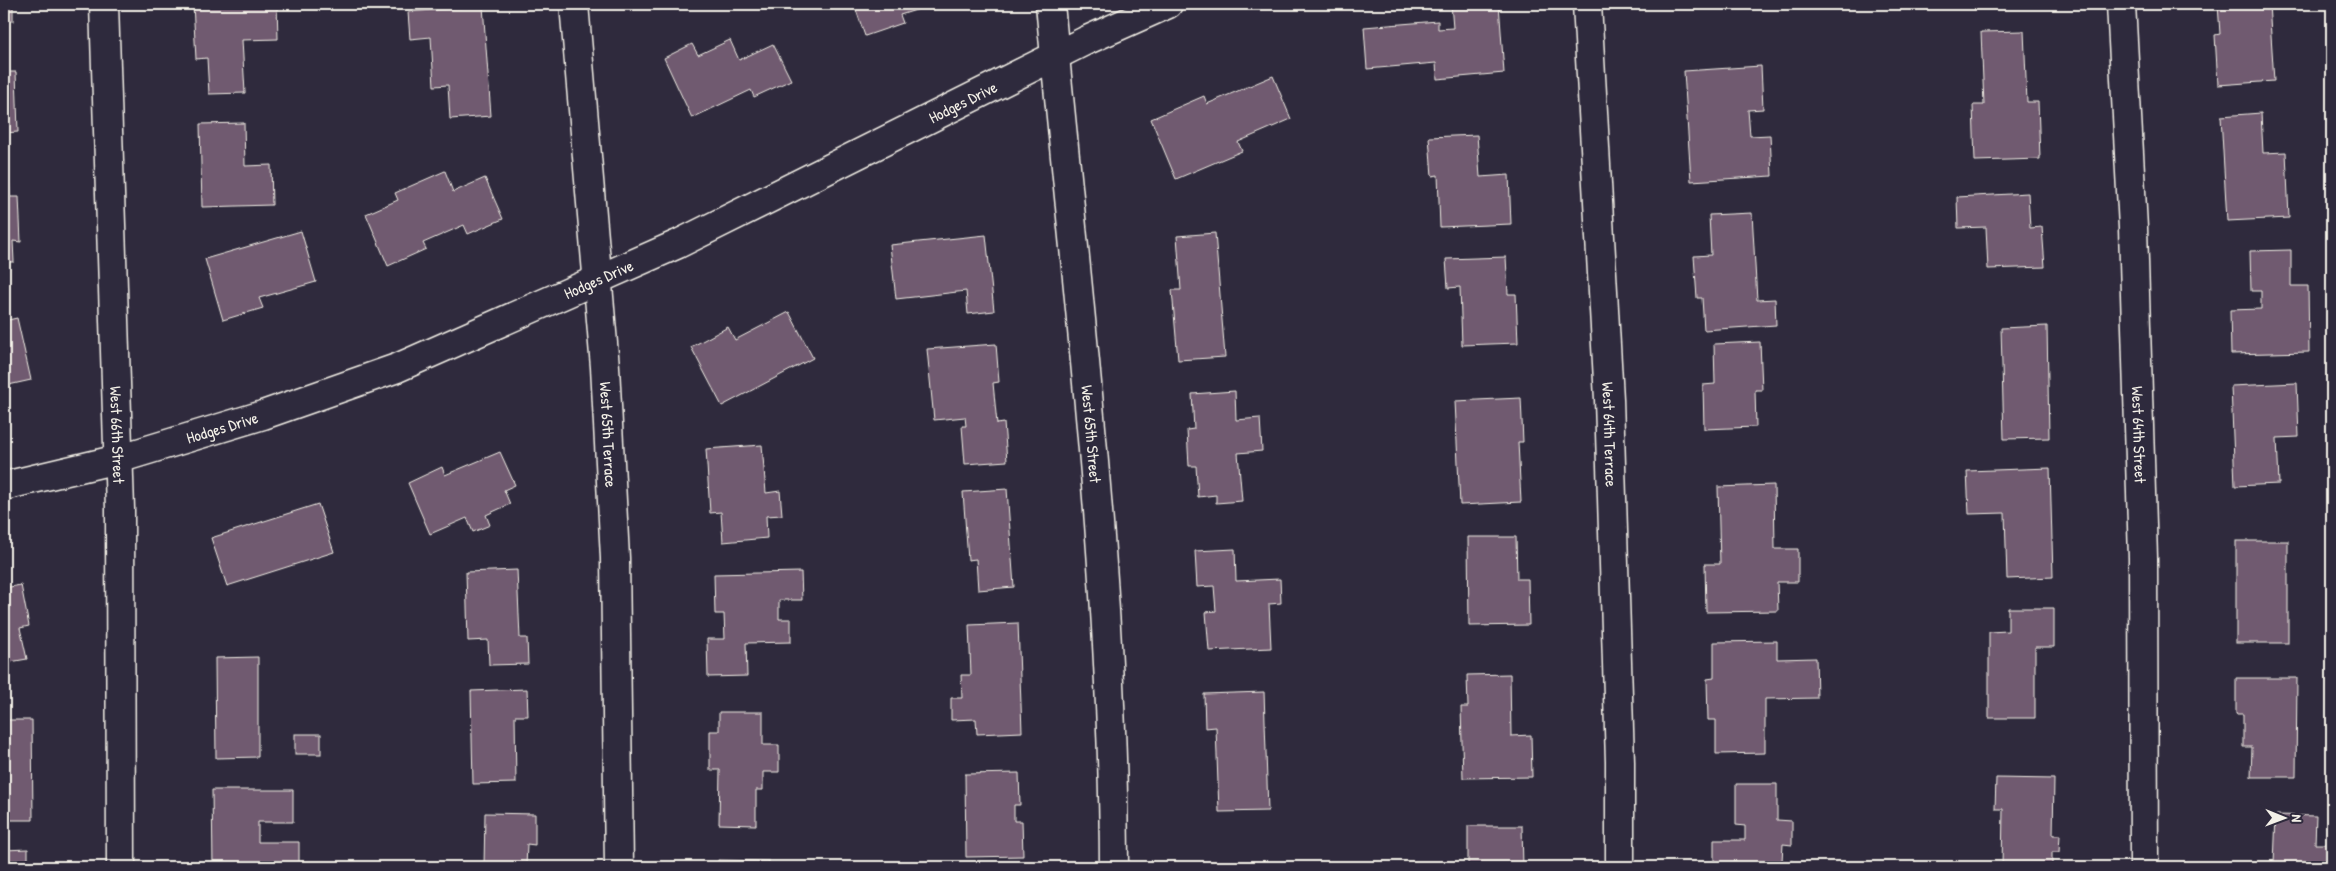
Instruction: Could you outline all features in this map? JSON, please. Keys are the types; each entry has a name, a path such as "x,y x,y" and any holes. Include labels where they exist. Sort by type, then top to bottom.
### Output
{"street":[{"name":"West 66th Street","path":"104,4 118,459 121,867"},
{"name":"West 65th Terrace","path":"574,4 598,281 615,558 619,867"},
{"name":"West 65th Street","path":"1050,4 1096,470 1108,647 1114,867"},
{"name":"Hodges Drive","path":"4,486 118,459 263,415 397,368 598,281 678,244 1054,57 1168,4"},
{"name":"West 64th Terrace","path":"1586,4 1609,399 1620,762 1620,867"},
{"name":"West 64th Street","path":"2121,4 2133,228 2144,558 2144,867"}],"building":[{"path":"4,4 13,4 13,21 4,21"},
{"path":"193,4 277,4 278,39 242,40 245,93 209,94 207,58 196,59"},
{"path":"854,4 935,4 900,15 903,23 865,36"},
{"path":"1451,4 1499,4 1504,73 1437,79 1436,63 1367,69 1364,27 1438,21 1438,29 1453,28"},
{"path":"2218,4 2269,4 2274,81 2218,85 2215,35 2220,34"},
{"path":"483,6 491,116 450,119 448,85 434,86 431,37 410,39 408,12"},
{"path":"2024,31 2027,102 2038,102 2040,159 1975,161 1973,105 1984,105 1981,32"},
{"path":"730,40 739,60 773,44 791,80 754,97 751,90 692,118 664,58 692,44 698,55"},
{"path":"4,52 7,52 8,72 16,72 18,132 4,133"},
{"path":"1761,66 1763,109 1748,110 1750,136 1770,135 1772,176 1691,181 1684,71"},
{"path":"1273,76 1291,119 1238,142 1242,151 1176,179 1151,119 1204,96 1207,104"},
{"path":"2261,113 2263,153 2286,152 2289,218 2227,221 2221,116"},
{"path":"244,123 245,166 271,165 272,205 202,207 200,124"},
{"path":"1477,135 1480,177 1509,175 1511,224 1440,227 1438,175 1432,176 1429,137"},
{"path":"4,168 9,168 10,197 19,197 21,242 13,241 14,262 4,262"},
{"path":"445,171 453,192 485,178 503,219 468,234 464,225 423,243 426,249 388,266 366,214 398,200 395,193"},
{"path":"2028,193 2030,228 2042,227 2045,267 1988,269 1986,227 1958,228 1957,197"},
{"path":"1752,213 1757,300 1775,299 1776,325 1704,330 1702,298 1697,298 1694,256 1711,255 1709,215"},
{"path":"301,231 316,282 259,298 263,308 223,320 205,259"},
{"path":"1215,233 1225,357 1178,360 1172,290 1181,290 1177,236"},
{"path":"986,235 994,311 968,314 966,291 896,299 890,245"},
{"path":"2291,250 2291,286 2308,286 2309,352 2231,354 2230,310 2261,309 2261,291 2251,291 2250,251"},
{"path":"1506,257 1508,294 1516,294 1518,343 1462,345 1460,287 1448,288 1446,259"},
{"path":"789,312 813,358 722,406 691,347 728,327 735,340"},
{"path":"17,318 31,380 4,386 4,321"},
{"path":"2047,326 2049,438 2004,439 2001,328"},
{"path":"1760,342 1762,390 1755,390 1756,427 1704,429 1703,385 1715,384 1714,344"},
{"path":"996,344 999,382 993,383 997,424 1004,423 1007,461 965,464 962,426 966,426 965,417 934,420 927,349"},
{"path":"2297,383 2299,437 2277,438 2279,484 2235,486 2231,386"},
{"path":"1235,391 1236,420 1260,418 1262,451 1238,453 1242,501 1216,503 1216,495 1198,497 1196,466 1189,466 1187,430 1194,429 1192,394"},
{"path":"1521,398 1523,442 1518,442 1521,502 1460,505 1455,401"},
{"path":"762,445 766,493 780,491 782,515 766,516 767,538 723,542 721,512 710,513 706,449"},
{"path":"500,452 515,485 504,490 510,504 486,515 490,525 473,532 467,518 430,534 408,483 442,467 445,475"},
{"path":"2050,468 2053,577 2007,579 2005,513 1969,514 1967,471"},
{"path":"1774,485 1775,549 1798,549 1798,582 1777,582 1778,611 1706,612 1705,564 1720,564 1718,487"},
{"path":"1007,489 1014,587 978,590 976,559 968,560 963,492"},
{"path":"318,504 334,552 227,586 211,538"},
{"path":"1468,537 1516,537 1517,579 1528,579 1529,625 1469,626"},
{"path":"2236,541 2288,541 2288,643 2236,643"},
{"path":"1235,549 1236,581 1280,579 1281,603 1269,604 1271,648 1209,651 1206,612 1216,611 1214,586 1197,587 1195,551"},
{"path":"517,570 520,638 527,638 528,664 489,665 488,640 468,641 466,572"},
{"path":"801,572 802,600 779,600 779,619 791,619 791,642 746,643 747,676 708,677 707,639 725,639 724,614 715,614 714,574"},
{"path":"21,585 29,626 20,628 27,659 4,663 4,588"},
{"path":"2008,608 2054,608 2054,647 2035,647 2035,718 1989,718 1989,632 2008,631"},
{"path":"1018,623 1022,732 977,734 976,719 951,720 951,698 962,698 961,675 971,675 969,625"},
{"path":"1777,641 1777,659 1816,658 1817,698 1765,699 1765,753 1716,754 1716,720 1708,720 1707,679 1714,678 1714,642"},
{"path":"258,657 258,757 216,758 215,658"},
{"path":"1510,674 1511,736 1531,735 1532,777 1463,778 1461,707 1468,707 1467,675"},
{"path":"2236,678 2297,678 2296,777 2251,777 2252,747 2243,747 2243,714 2236,714"},
{"path":"527,689 528,716 515,716 516,783 473,784 471,691"},
{"path":"1264,692 1268,811 1219,812 1216,727 1205,728 1204,694"},
{"path":"719,712 763,712 763,745 779,745 779,772 763,772 763,790 756,790 756,825 719,824 720,770 710,770 710,731 719,731"},
{"path":"4,720 32,720 33,820 4,820"},
{"path":"295,734 321,734 321,754 295,754"},
{"path":"1019,773 1020,805 1014,805 1014,821 1022,821 1023,856 966,857 965,774"},
{"path":"1996,778 2054,779 2053,835 2060,835 2059,852 2052,852 2052,867 2002,867 2003,809 1995,809"},
{"path":"1736,784 1777,784 1777,820 1792,821 1792,845 1783,844 1782,861 1793,861 1793,867 1714,867 1714,840 1745,840 1745,826 1736,825"},
{"path":"212,790 293,790 293,822 258,822 258,842 299,842 299,867 213,867"},
{"path":"485,813 535,814 535,845 527,844 526,867 484,867"},
{"path":"2276,815 2316,816 2315,844 2332,844 2332,867 2238,867 2238,863 2274,864"},
{"path":"1468,826 1522,826 1523,867 1468,867"},
{"path":"28,849 28,867 4,867 4,850"},
{"path":"718,860 769,861 769,867 718,867"},
{"path":"1204,865 1257,865 1257,867 1204,867"}]}
